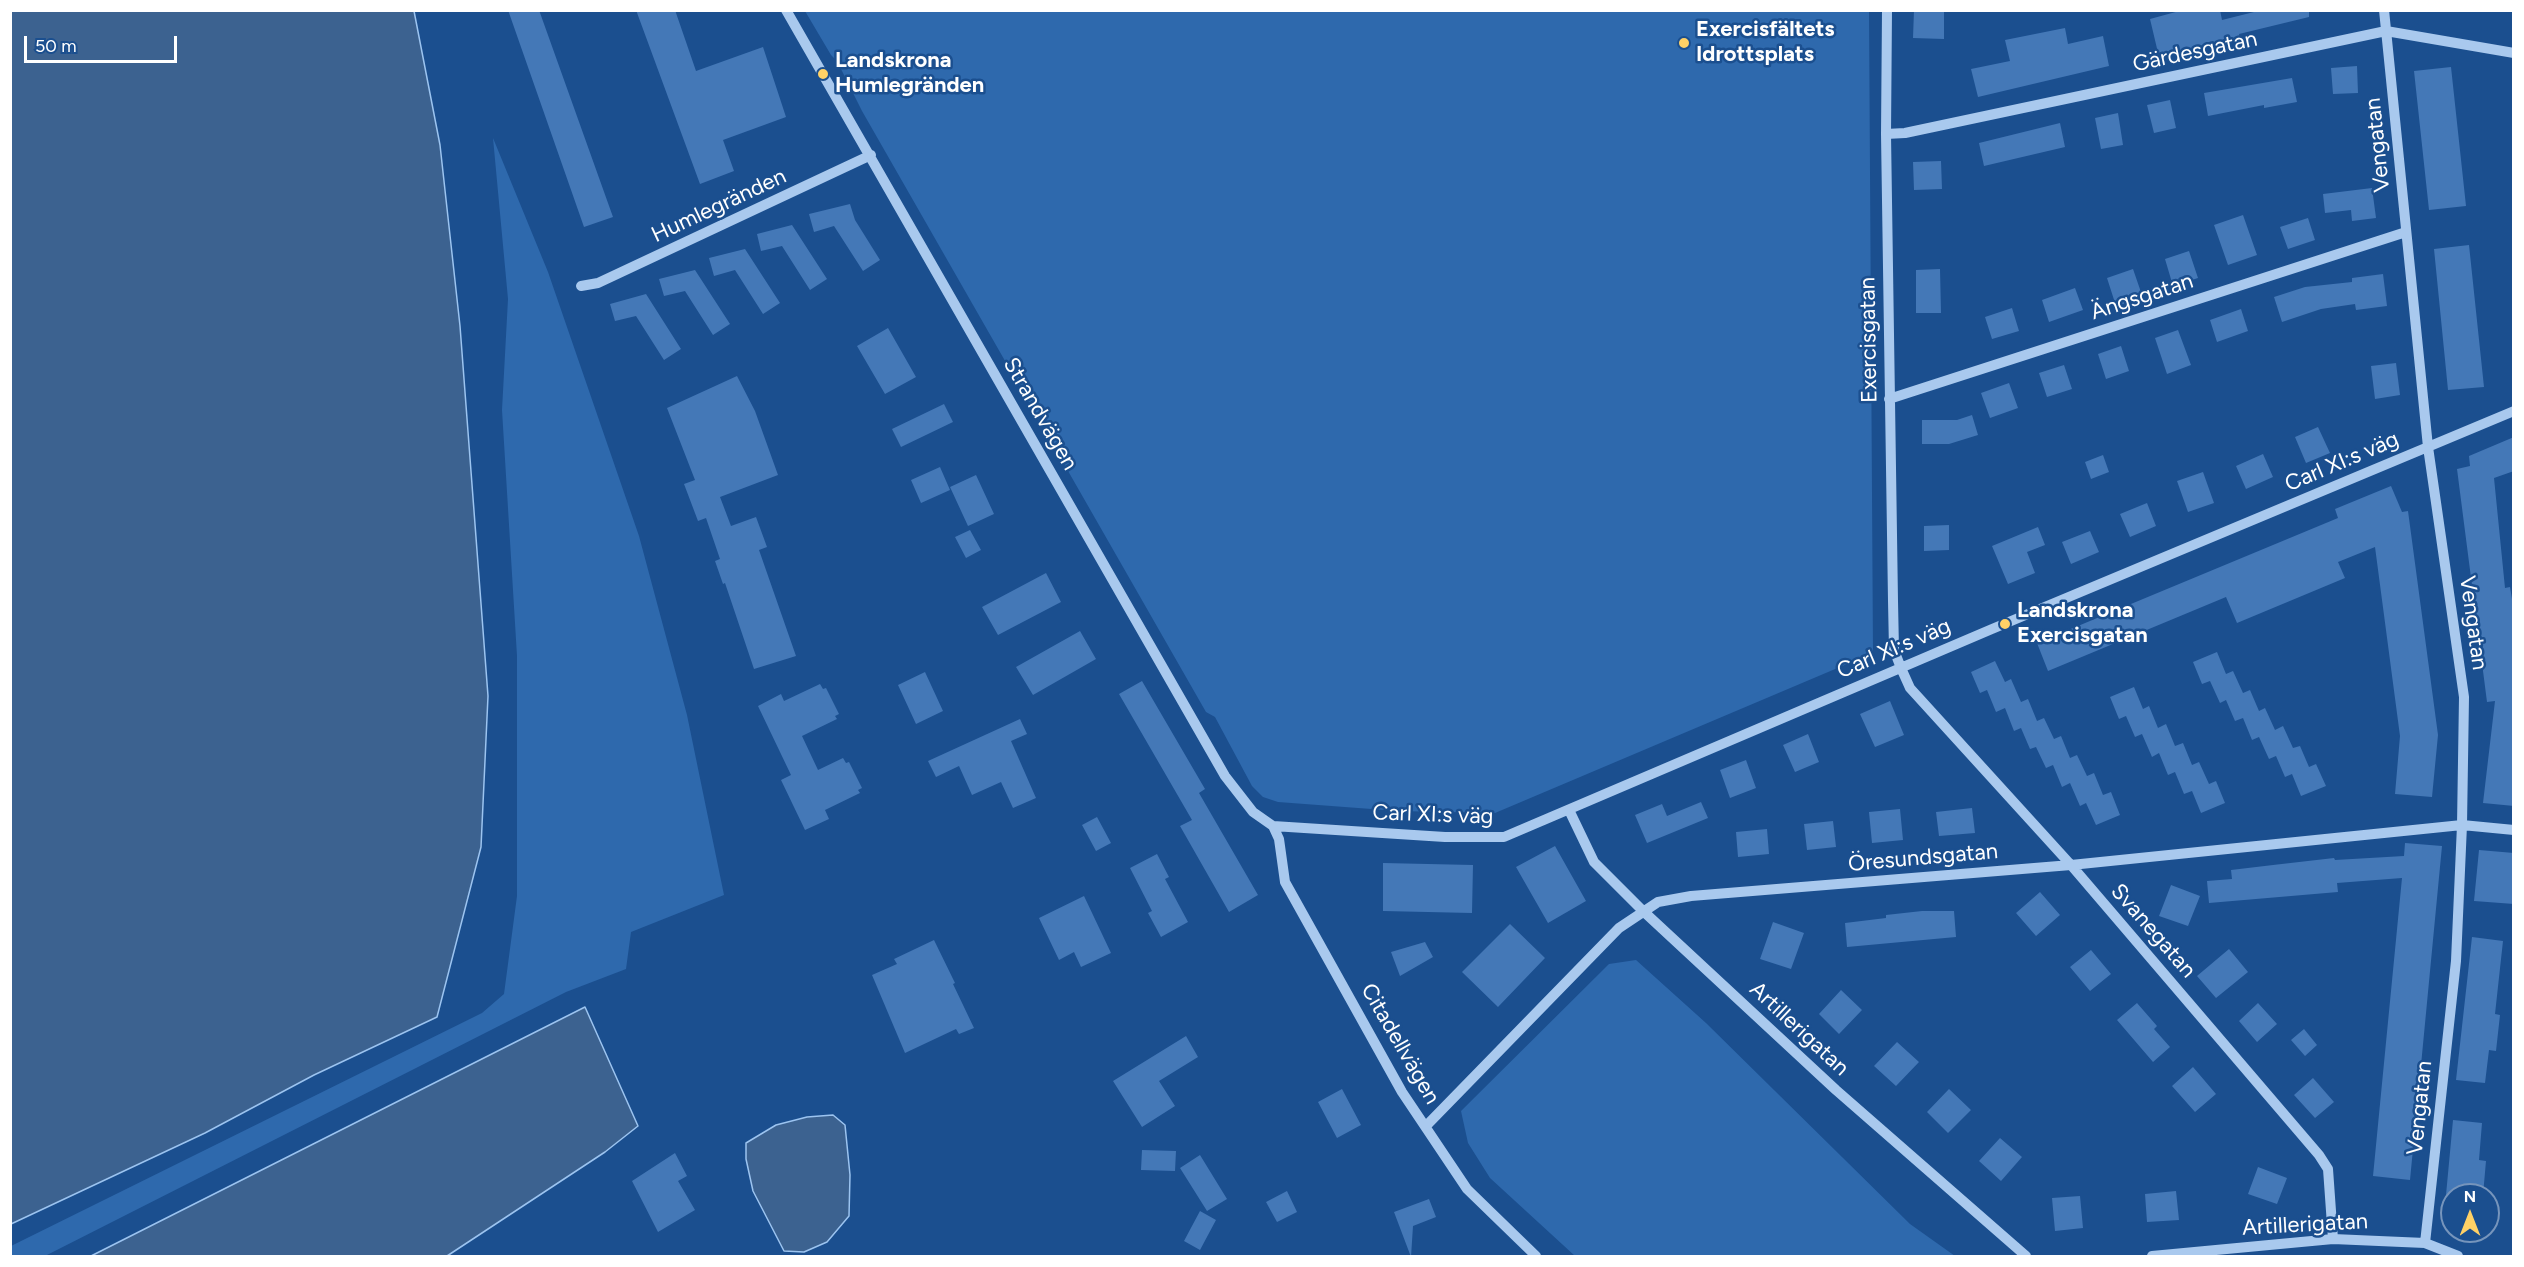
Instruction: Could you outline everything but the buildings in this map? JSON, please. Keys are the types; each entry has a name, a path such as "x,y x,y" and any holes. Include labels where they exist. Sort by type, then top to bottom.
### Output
{"street":[{"name":"Strandvägen","path":"786,10 1225,776 1253,813 1273,826"},
{"name":"Exercisgatan","path":"1887,10 1886,134 1894,650 1901,668"},
{"name":"Vengatan","path":"2384,10 2428,447 2464,698 2462,825 2456,961 2425,1243"},
{"name":"Gärdesgatan","path":"1886,134 1905,133 2386,31 2514,53"},
{"name":"Humlegränden","path":"581,286 598,284 871,155"},
{"name":"Ängsgatan","path":"1889,399 2406,232"},
{"name":"Carl XI:s väg","path":"1273,826 1393,835 1504,837 2514,411"},
{"name":"Svanegatan","path":"1901,668 1910,688 2070,865 2319,1155 2328,1169 2333,1239"},
{"name":"Artillerigatan","path":"1569,810 1594,862 1642,910 1836,1090 2026,1257"},
{"name":"Öresundsgatan","path":"1426,1126 1619,927 1642,910 1658,902 1691,896 2070,865 2462,825 2514,830"},
{"name":"Citadellvägen","path":"1273,826 1279,839 1285,882 1402,1092 1467,1189 1536,1257"},
{"name":"Artillerigatan","path":"2152,1257 2333,1239 2425,1243 2458,1257"}],"shaded area":[{"path":"10,11 414,11 440,145 460,326 488,696 481,847 437,1017 314,1075 205,1133 11,1224"},
{"path":"805,11 1869,11 1873,653 1495,813 1398,811 1278,802 1263,797 1252,786 1215,717 1206,712 862,111 837,61 831,55"},
{"path":"493,138 548,272 639,536 687,715 724,895 631,932 626,969 566,992 45,1256 11,1256 11,1246 482,1013 504,994 517,896 517,656 502,410 508,299"},
{"path":"1636,960 1706,1023 1910,1224 1955,1256 1575,1256 1490,1178 1468,1143 1461,1111 1609,964"},
{"path":"585,1007 638,1126 605,1152 447,1256 91,1256"},
{"path":"833,1115 845,1125 850,1175 849,1216 827,1242 804,1252 784,1251 753,1191 746,1159 746,1143 776,1125 807,1117"}],"place":[{"name":"Exercisfältets Idrottsplats","path":"1684,43"},
{"name":"Landskrona Humlegränden","path":"823,74"},
{"name":"Landskrona Exercisgatan","path":"2005,624"}]}
